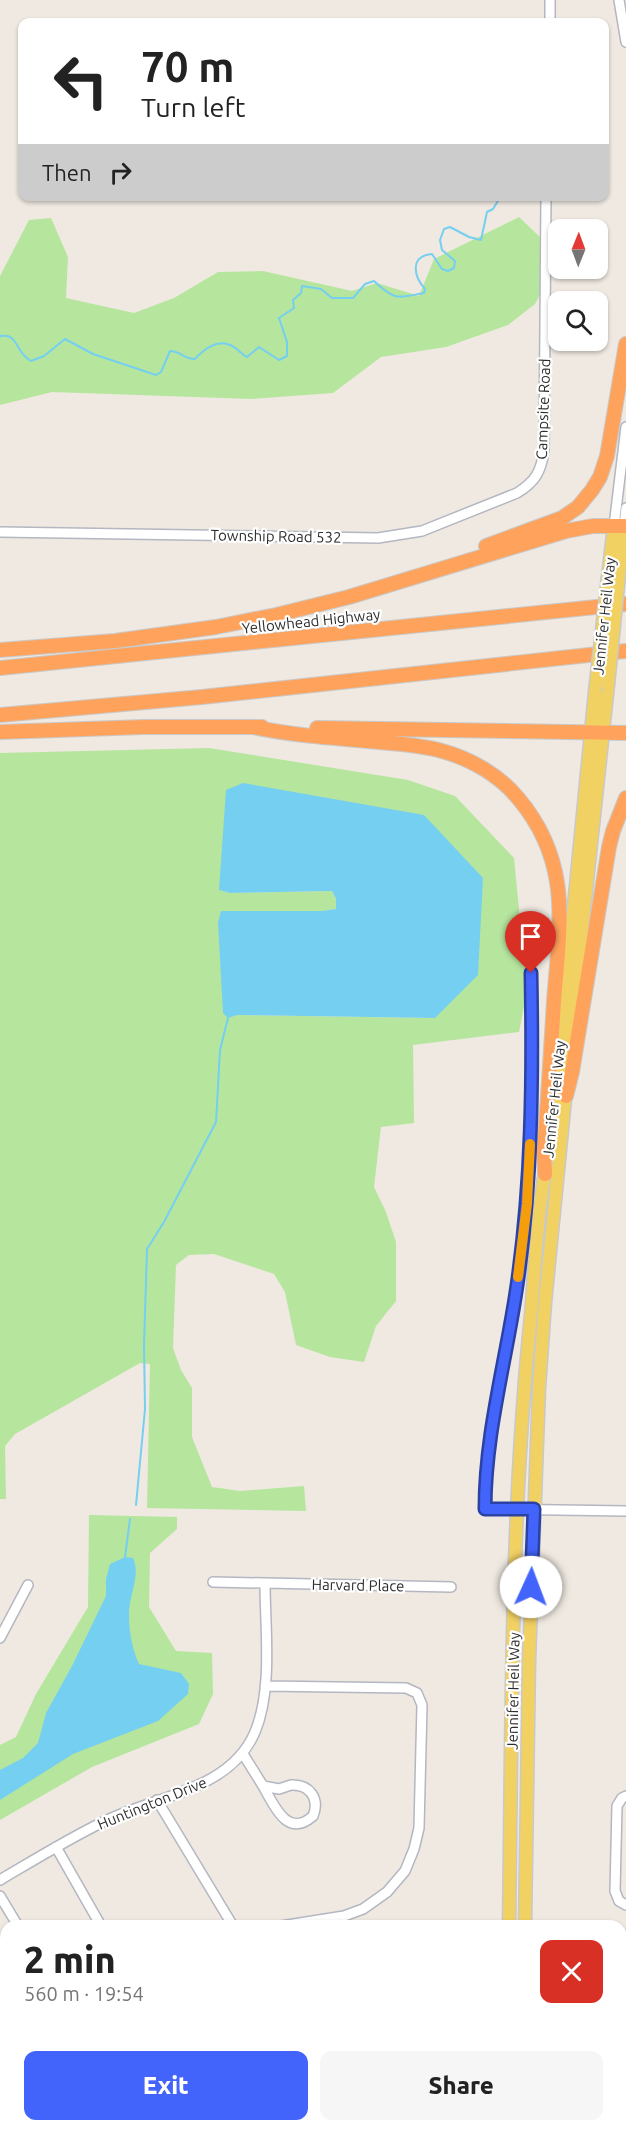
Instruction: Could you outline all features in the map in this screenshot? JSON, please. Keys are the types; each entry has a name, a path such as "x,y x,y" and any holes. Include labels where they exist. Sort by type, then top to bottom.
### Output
{"highway":[{"path":"389,584 562,518 578,507 600,477 607,456 626,344"},
{"path":"0,650 115,641 216,627 276,615 566,531 593,526 621,526"},
{"name":"Yellowhead Highway","path":"0,668 626,604"},
{"path":"0,715 202,697 626,651"},
{"path":"0,732 144,727 254,727 626,733"},
{"path":"254,727 282,733 419,746 442,751 468,760 487,771 512,791 530,812 543,833 552,856 560,907 544,1151 545,1174"},
{"path":"566,1096 572,1072 609,847 626,798"}],"main road":[{"path":"597,733 608,685 614,576 621,526"},
{"name":"Jennifer Heil Way","path":"525,1920 529,1661 545,1303 566,1096 566,1071 597,733 596,692 614,576"},
{"name":"Jennifer Heil Way","path":"509,1920 517,1508 527,1346 597,733"}],"street":[{"path":"550,0 550,18"},
{"path":"619,0 626,42"},
{"name":"Campsite Road","path":"538,476 544,451 546,201"},
{"path":"621,526 626,427"},
{"name":"Township Road 532","path":"0,532 378,538 422,531 517,493 529,486 538,476"},
{"path":"621,526 626,508"},
{"name":"Jennifer Heil Way","path":"517,1508 485,1509 488,1447 516,1292 527,1204 531,1095 531,973"},
{"path":"517,1508 626,1511"},
{"name":"Harvard Place","path":"213,1582 451,1587"},
{"name":"Huntington Drive","path":"0,1880 105,1821 212,1779 243,1754 255,1732 265,1686 265,1583"},
{"path":"0,1638 28,1585"},
{"path":"265,1686 406,1688 417,1693 422,1705 419,1828 405,1871 387,1892 363,1909 344,1916 319,1920"},
{"path":"243,1754 279,1813 288,1822 301,1824 313,1816 316,1810 314,1796 304,1787 291,1785 279,1789 263,1786"},
{"path":"624,1797 617,1810 615,1890 619,1901 626,1905"},
{"path":"158,1800 229,1920"},
{"path":"56,1847 98,1920"},
{"path":"0,1896 14,1920"}],"green space":[{"path":"519,217 541,238 548,280 535,304 508,325 446,347 381,357 333,393 252,399 52,392 0,405 0,276 29,220 51,218 68,257 66,298 134,313 174,298 218,272 263,271 352,291 377,283 419,296 434,259"},
{"path":"209,748 408,780 455,796 514,858 527,991 519,1032 413,1045 414,1123 381,1127 374,1187 386,1212 396,1242 396,1301 376,1326 364,1362 330,1357 296,1345 285,1292 274,1274 214,1254 189,1255 176,1265 173,1348 181,1370 192,1388 192,1437 212,1487 240,1491 304,1486 306,1511 147,1508 150,1364 140,1363 15,1434 5,1446 6,1499 0,1499 0,753","holes":["483,878 435,1018 237,1015 221,911 321,911 336,909 336,899 332,891 230,893 220,890"]},
{"path":"89,1515 177,1517 177,1529 150,1553 149,1607 176,1651 212,1653 213,1694 199,1724 92,1767 0,1820 0,1745 16,1737 36,1694 88,1607"}],"water":[{"path":"243,783 424,815 483,878 478,975 435,1018 237,1015 228,1018 223,1013 218,923 221,911 336,909 336,899 332,891 230,893 219,890 226,790"},
{"path":"125,1557 133,1558 136,1571 129,1620 130,1633 139,1664 181,1673 189,1684 188,1694 158,1721 73,1754 0,1800 0,1770 23,1758 38,1743 46,1713 106,1596 106,1579 110,1564"}],"waterway":[{"path":"0,336 14,340 31,361 44,356 65,339 93,354 156,375 161,372 170,351 195,359 206,349 220,343 232,346 247,357 259,347 279,360 287,356 287,342 279,318 294,308 293,300 301,293 302,286 321,289 332,298 353,298 365,284 374,281 392,295 402,297 424,293 425,289 416,273 420,259 432,254 442,269 448,271 454,268 455,261 442,250 440,240 444,229 450,227 469,237 481,240 487,212 493,209 498,201"},
{"path":"136,1505 145,1409 147,1249 164,1222 216,1122 220,1050 228,1018"},
{"path":"125,1557 130,1519"}],"slow traffic":[{"path":"518,1277 527,1204 530,1144"}],"route":[{"path":"531,973 531,1095 527,1204 516,1292 488,1447 485,1509 534,1509 531,1587"}]}
